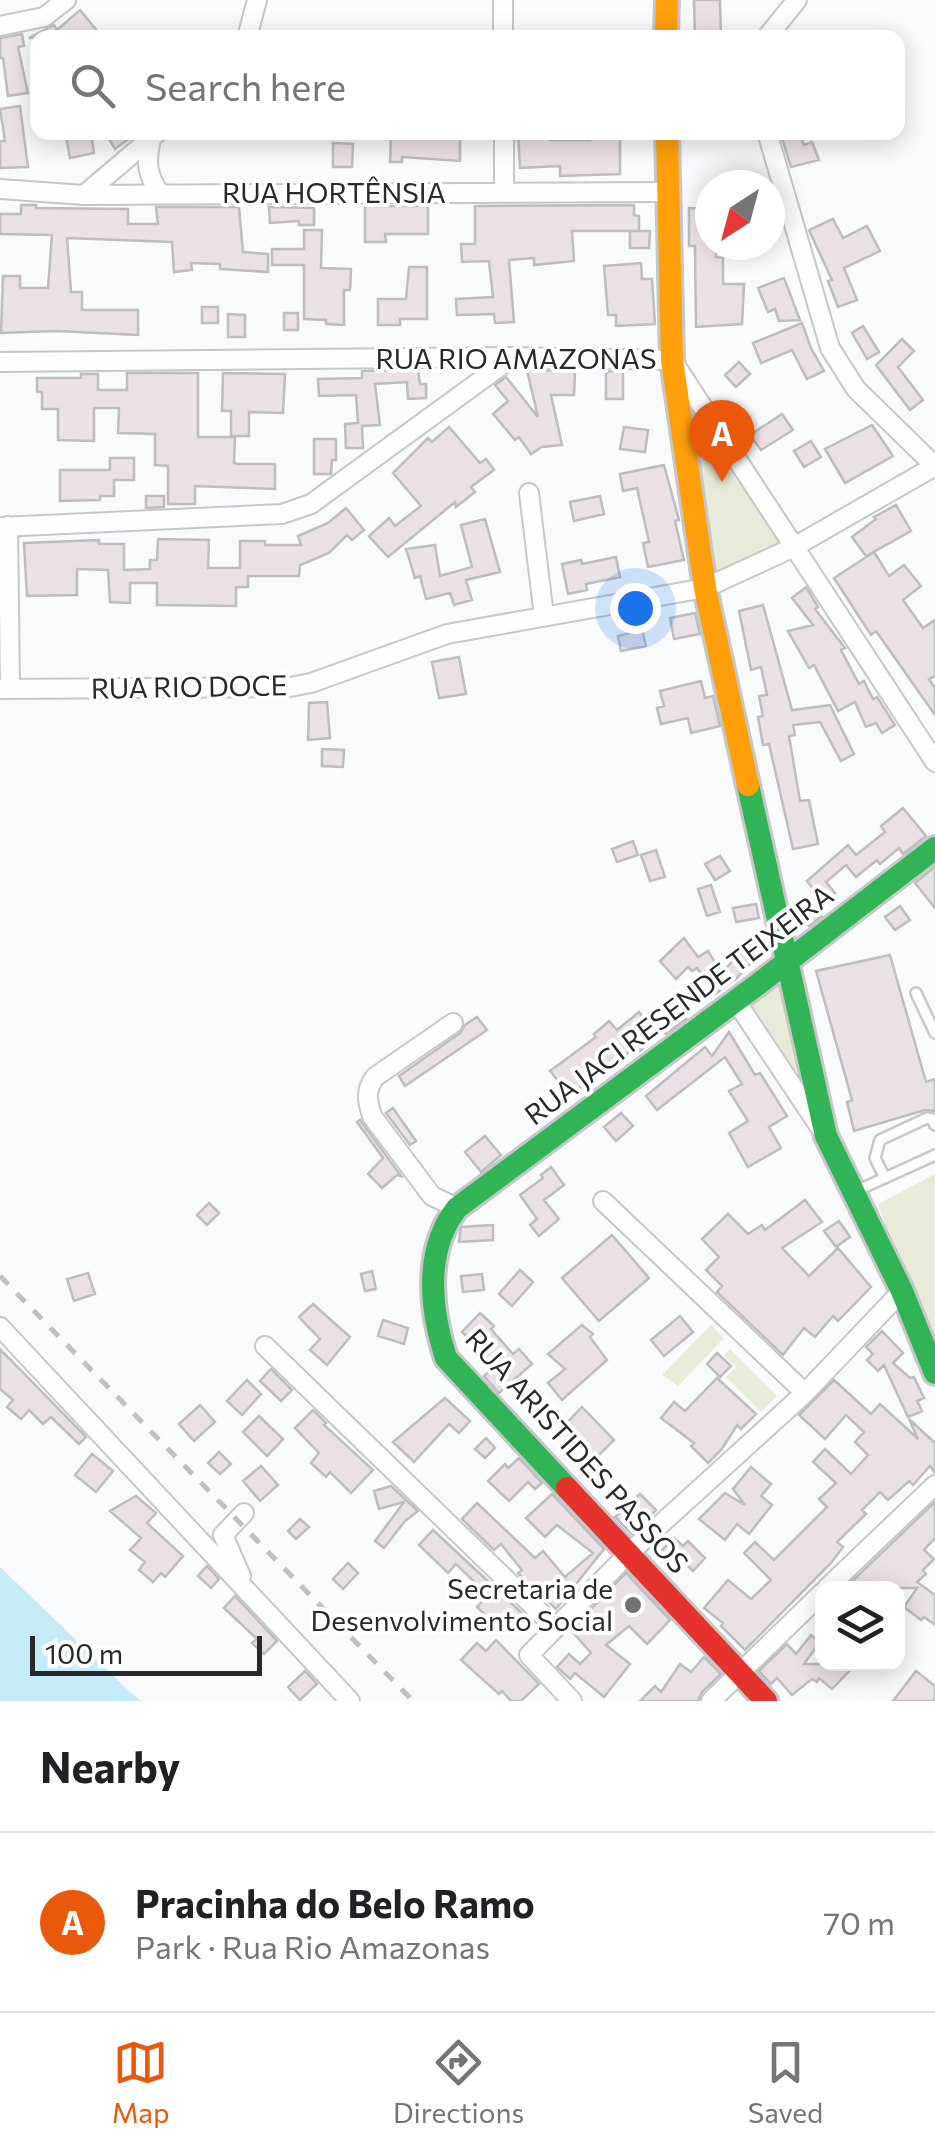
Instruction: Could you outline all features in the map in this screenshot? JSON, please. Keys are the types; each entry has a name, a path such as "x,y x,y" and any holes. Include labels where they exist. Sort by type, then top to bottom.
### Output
{"street":[{"path":"0,26 44,17 66,0"},
{"path":"249,30 257,0"},
{"path":"503,0 503,30"},
{"path":"666,30 667,0"},
{"path":"773,30 797,0"},
{"path":"84,195 149,140"},
{"path":"153,140 146,163 160,194"},
{"path":"504,140 504,193"},
{"path":"667,140 672,360 705,588 826,1136"},
{"path":"769,140 830,348 856,389 935,466"},
{"name":"RUA HORTÊNSIA","path":"0,189 84,195 668,192"},
{"path":"5,689 4,527 297,511 513,356"},
{"name":"RUA RIO AMAZONAS","path":"0,362 513,356 672,360 935,762"},
{"name":"RUA RIO DOCE","path":"5,689 290,687 311,683 429,638 705,588 794,547 935,466"},
{"path":"528,494 544,616"},
{"name":"RUA JACI RESENDE TEIXEIRA","path":"457,1208 790,963 935,848"},
{"path":"735,1000 826,1136 902,1291 935,1373"},
{"path":"454,1024 376,1077 367,1088 367,1100 372,1116 432,1196 457,1208"},
{"path":"603,1201 805,1392"},
{"name":"RUA ARISTIDES PASSOS","path":"457,1208 440,1234 435,1276 438,1336 446,1358 766,1701"},
{"path":"572,1701 529,1656 628,1554 805,1392 902,1291"},
{"path":"0,1327 350,1701"},
{"path":"264,1346 554,1626"},
{"path":"835,1581 935,1484"},
{"path":"244,1513 222,1535 247,1590"},
{"path":"710,1701 815,1601"}],"lane":[{"path":"916,994 935,1033"},
{"path":"884,1178 875,1158 880,1140 927,1118 932,1118 935,1125"},
{"path":"853,1193 935,1155"}],"green space":[{"path":"700,412 791,547 715,579 686,418"},
{"path":"781,979 811,1100 747,1008"},
{"path":"935,1174 935,1341 927,1345 878,1204"},
{"path":"711,1325 724,1338 678,1386 662,1375"},
{"path":"730,1349 777,1396 761,1412 726,1377 736,1367 724,1355"}],"water":[{"path":"0,1567 131,1693 141,1701 0,1701"}],"building":[{"path":"694,0 720,0 721,30 695,30"},
{"path":"80,10 96,30 57,30"},
{"path":"22,34 24,46 18,47 28,93 8,96 0,38"},
{"path":"20,106 28,167 0,168 0,141 5,141 0,109"},
{"path":"67,140 92,140 94,153 70,158"},
{"path":"110,140 127,140 115,149"},
{"path":"391,140 460,140 460,161 402,157 402,162 390,162"},
{"path":"518,140 620,140 620,174 560,176 560,166 520,168"},
{"path":"783,140 802,140 804,145 812,142 819,160 791,167"},
{"path":"333,143 353,144 352,167 333,167"},
{"path":"21,205 128,209 128,224 158,224 156,207 239,207 243,252 268,254 268,272 191,263 192,270 174,272 172,242 67,238 71,292 82,292 82,310 138,310 138,335 1,333 3,276 20,276 20,288 48,288 52,235 0,234 0,214 21,214"},
{"path":"634,205 639,231 572,231 574,261 534,265 534,258 509,260 514,322 495,323 494,314 457,315 456,299 493,297 489,261 462,262 461,244 475,244 475,206"},
{"path":"365,206 428,206 428,234 385,234 386,242 365,242"},
{"path":"269,207 314,208 314,225 299,225 299,221 270,223"},
{"path":"689,208 695,208 695,246 689,246"},
{"path":"833,219 843,238 867,226 880,251 844,268 857,300 838,307 828,281 832,280 809,230"},
{"path":"304,230 322,230 321,268 351,269 350,290 344,290 344,325 304,319 304,265 272,265 272,249 304,249"},
{"path":"630,231 650,231 649,248 630,248"},
{"path":"695,260 723,260 723,284 744,284 742,324 696,327"},
{"path":"641,263 642,279 652,279 655,324 616,326 616,315 608,315 604,266"},
{"path":"409,267 427,267 427,319 400,319 400,325 378,325 378,299 406,299"},
{"path":"784,278 800,320 779,321 775,309 768,312 758,288"},
{"path":"202,307 218,307 218,323 202,323"},
{"path":"284,313 298,313 298,330 284,330"},
{"path":"228,314 245,315 245,337 228,337"},
{"path":"802,323 824,371 807,379 792,350 761,363 753,343"},
{"path":"863,326 879,352 867,359 852,333"},
{"path":"902,339 914,351 898,367 923,400 910,410 876,365"},
{"path":"739,362 750,374 736,387 725,375"},
{"path":"418,370 420,384 426,384 426,398 408,399 407,382 375,384 380,425 362,426 363,448 346,448 345,424 358,423 356,395 319,396 318,379 362,378 362,371"},
{"path":"527,370 575,371 574,395 551,395 562,445 542,447 531,454 519,437 515,440 493,414 508,401 495,385 506,377 538,417"},
{"path":"606,371 623,372 623,399 606,399"},
{"path":"127,373 198,373 198,437 235,437 234,463 275,464 275,489 195,486 195,504 168,504 168,466 155,465 155,434 118,433 119,408 94,408 94,441 58,440 58,409 42,409 37,378 98,374 98,390 127,390"},
{"path":"223,373 285,374 283,413 249,412 249,436 231,436 231,411 222,411"},
{"path":"782,414 793,430 761,450 750,435"},
{"path":"872,425 893,456 845,483 825,449"},
{"path":"449,427 480,463 486,459 494,470 471,487 475,492 456,507 455,502 388,557 369,536 389,518 395,526 421,506 393,473 428,438 432,442"},
{"path":"624,427 648,430 645,452 620,449"},
{"path":"314,439 336,439 331,474 314,474"},
{"path":"811,441 821,457 804,467 794,451"},
{"path":"110,458 134,458 134,480 114,480 114,496 100,496 100,500 60,501 60,470 110,470"},
{"path":"664,465 679,520 675,521 684,560 648,567 643,543 649,542 637,488 623,491 620,474"},
{"path":"146,496 164,496 164,507 146,508"},
{"path":"600,496 604,514 574,521 570,502"},
{"path":"896,505 911,531 866,556 852,537 874,517"},
{"path":"346,508 364,530 352,540 347,535 329,553 300,565 299,576 248,576 248,587 236,587 236,606 157,605 157,583 130,583 130,603 110,602 108,570 77,569 77,595 27,596 24,543 99,540 99,544 124,544 124,570 150,569 150,560 157,560 158,539 209,540 208,568 240,568 240,541 301,545 298,536 328,523"},
{"path":"485,519 500,572 466,580 472,600 454,605 450,593 426,599 406,549 435,545 440,576 472,567 461,525"},
{"path":"874,552 889,576 904,565 921,586 903,600 923,628 935,620 935,676 929,679 935,688 935,715 876,631 871,635 834,578"},
{"path":"616,557 620,577 586,584 587,590 568,594 562,564"},
{"path":"806,587 818,607 815,609 845,648 841,650 859,684 864,681 873,699 877,697 895,725 882,733 876,723 866,727 855,702 838,711 814,665 809,668 788,631 813,625 792,598"},
{"path":"763,605 792,710 830,705 854,754 841,761 820,722 793,725 795,735 789,736 800,801 809,800 818,844 793,849 769,744 763,745 758,717 763,716 759,696 767,695 761,667 751,670 739,611"},
{"path":"695,613 700,634 674,639 670,618"},
{"path":"642,630 646,646 621,651 618,636"},
{"path":"459,657 466,694 439,698 432,662"},
{"path":"701,681 705,698 713,696 720,726 691,733 688,718 661,724 657,708 664,706 660,691"},
{"path":"327,702 330,738 308,740 309,703"},
{"path":"322,749 344,750 343,767 322,766"},
{"path":"903,808 926,836 903,854 899,848 880,864 877,860 856,877 846,865 826,882 835,893 823,902 807,881 848,845 856,855 885,832 881,826"},
{"path":"633,841 638,855 617,862 612,849"},
{"path":"656,850 665,877 650,881 641,855"},
{"path":"720,856 730,871 715,880 705,864"},
{"path":"935,867 935,908 915,883"},
{"path":"711,885 720,912 707,916 698,889"},
{"path":"811,902 822,916 809,926 798,913"},
{"path":"756,904 759,918 736,922 733,908"},
{"path":"900,906 910,920 895,930 885,917"},
{"path":"756,937 766,947 736,979 715,994 697,968 692,971 688,967 676,979 660,961 684,938 698,957 708,951 721,973"},
{"path":"890,955 926,1082 935,1079 935,1111 925,1110 854,1131 847,1102 852,1100 816,971"},
{"path":"670,1001 686,1019 666,1034 663,1031 640,1051 636,1047 570,1095 550,1071 596,1037 594,1034 609,1021 617,1030 639,1012 646,1021"},
{"path":"477,1017 487,1030 405,1086 399,1076"},
{"path":"729,1032 755,1075 760,1073 787,1116 769,1127 781,1148 748,1167 729,1133 748,1121 729,1091 742,1084 725,1057 657,1110 646,1096 705,1047 712,1056"},
{"path":"393,1108 416,1141 410,1145 386,1113"},
{"path":"621,1113 633,1126 616,1141 604,1127"},
{"path":"360,1120 401,1176 382,1188 368,1174 383,1158 357,1122"},
{"path":"485,1136 501,1155 481,1172 465,1152"},
{"path":"551,1167 564,1185 544,1200 559,1219 539,1236 530,1225 537,1219 520,1195"},
{"path":"805,1200 822,1222 782,1248 809,1276 838,1248 871,1287 838,1321 833,1316 815,1337 804,1328 783,1355 717,1292 722,1286 706,1270 719,1257 702,1239 728,1214 748,1234 762,1225 765,1230"},
{"path":"209,1203 219,1213 207,1225 197,1215"},
{"path":"839,1221 850,1237 836,1247 824,1231"},
{"path":"493,1225 493,1240 459,1242 461,1227"},
{"path":"612,1235 649,1278 599,1321 562,1278"},
{"path":"520,1270 533,1282 512,1306 499,1294"},
{"path":"372,1271 376,1289 365,1291 361,1274"},
{"path":"88,1273 95,1294 74,1301 67,1279"},
{"path":"482,1274 484,1290 463,1292 461,1276"},
{"path":"313,1304 350,1337 327,1365 310,1350 320,1339 299,1317"},
{"path":"480,1313 513,1354 519,1349 532,1364 499,1393 484,1376 490,1371 478,1356 483,1352 462,1332"},
{"path":"680,1316 693,1332 664,1356 651,1340"},
{"path":"383,1320 408,1328 404,1344 378,1336"},
{"path":"582,1325 593,1334 590,1337 607,1360 562,1400 548,1383 565,1369 548,1354"},
{"path":"882,1331 903,1353 893,1363 910,1378 914,1377 924,1398 917,1401 922,1411 908,1417 884,1365 878,1371 867,1360 873,1354 866,1347"},
{"path":"0,1349 86,1437 79,1444 51,1417 43,1424 29,1410 21,1419 7,1407 13,1400 0,1389"},
{"path":"717,1353 731,1366 720,1377 707,1364"},
{"path":"271,1369 292,1390 281,1401 260,1381"},
{"path":"717,1378 756,1414 741,1429 737,1425 708,1463 691,1446 694,1443 661,1418 674,1402 685,1411"},
{"path":"247,1380 261,1394 242,1415 227,1401"},
{"path":"834,1380 871,1414 880,1404 918,1439 909,1419 935,1443 935,1473 930,1466 913,1485 909,1481 888,1500 880,1492 862,1510 866,1514 837,1542 843,1547 831,1563 745,1650 721,1626 723,1623 704,1608 728,1580 751,1599 771,1580 744,1553 755,1542 774,1560 827,1507 819,1499 836,1483 813,1462 825,1449 851,1474 868,1455 855,1442 864,1432 846,1415 825,1439 799,1415"},
{"path":"445,1398 470,1421 459,1433 449,1424 414,1462 393,1442"},
{"path":"200,1405 215,1422 194,1441 179,1424"},
{"path":"582,1407 614,1440 594,1460 562,1428"},
{"path":"313,1410 373,1470 351,1493 330,1472 326,1477 311,1463 319,1453 295,1428"},
{"path":"259,1416 283,1439 267,1456 243,1432"},
{"path":"486,1438 495,1448 485,1458 475,1449"},
{"path":"219,1452 231,1464 220,1474 208,1463"},
{"path":"92,1454 113,1471 96,1492 75,1475"},
{"path":"519,1458 542,1483 535,1489 528,1482 509,1501 488,1481 505,1464 508,1468"},
{"path":"261,1466 278,1485 260,1501 243,1481"},
{"path":"751,1467 771,1484 761,1496 772,1505 749,1534 737,1524 725,1540 699,1519 725,1493 745,1505 733,1489"},
{"path":"391,1486 418,1511 384,1548 375,1541 404,1502 379,1509 374,1491"},
{"path":"552,1494 604,1549 556,1609 518,1573 522,1570 501,1544 494,1550 462,1519 477,1503 535,1558 543,1551 565,1577 593,1553 557,1525 545,1537 526,1518"},
{"path":"640,1494 656,1510 632,1534 615,1517"},
{"path":"136,1496 156,1513 147,1523 183,1556 165,1577 161,1573 153,1582 139,1570 145,1562 130,1550 141,1538 110,1511"},
{"path":"935,1502 935,1538 924,1550 934,1559 917,1582 935,1595 935,1625 905,1608 917,1588 905,1588 905,1581 852,1581"},
{"path":"300,1519 309,1527 296,1539 288,1531"},
{"path":"433,1530 522,1613 503,1632 477,1607 488,1595 456,1564 448,1573 419,1545"},
{"path":"674,1538 683,1546 688,1541 705,1558 693,1571 686,1564 676,1574 656,1556"},
{"path":"348,1563 358,1573 343,1589 333,1579"},
{"path":"207,1566 219,1579 211,1588 198,1576"},
{"path":"626,1573 670,1620 647,1644 629,1626 606,1645 630,1664 604,1697 575,1673 570,1679 557,1667 569,1654 580,1664 591,1653 571,1630"},
{"path":"235,1596 277,1641 264,1654 252,1643 257,1639 224,1608"},
{"path":"811,1635 815,1649 804,1664 815,1664 815,1671 849,1671 832,1689 819,1678 817,1682 812,1679 792,1695 777,1678 771,1684 759,1671 787,1644 796,1654"},
{"path":"496,1640 539,1684 521,1701 511,1701 502,1691 499,1694 461,1660 477,1643 486,1651"},
{"path":"704,1657 721,1674 698,1701 640,1701 655,1686 661,1692 680,1664 691,1672"},
{"path":"305,1671 317,1684 300,1700 288,1687"},
{"path":"916,1671 935,1686 935,1701 893,1701"}],"railway":[{"path":"0,1276 413,1701"}],"traffic: fast":[{"path":"748,785 826,1136 902,1291 935,1373"},
{"path":"567,1488 446,1358 436,1320 433,1280 446,1224 457,1208 935,848"}],"traffic: slow":[{"path":"666,30 667,0"},
{"path":"667,140 672,360 705,588 748,785"}],"traffic: jam":[{"path":"567,1488 766,1701"}],"place":[{"name":"Pracinha do Belo Ramo","path":"722,482"},
{"name":"Secretaria de Desenvolvimento Social","path":"633,1605"}]}
